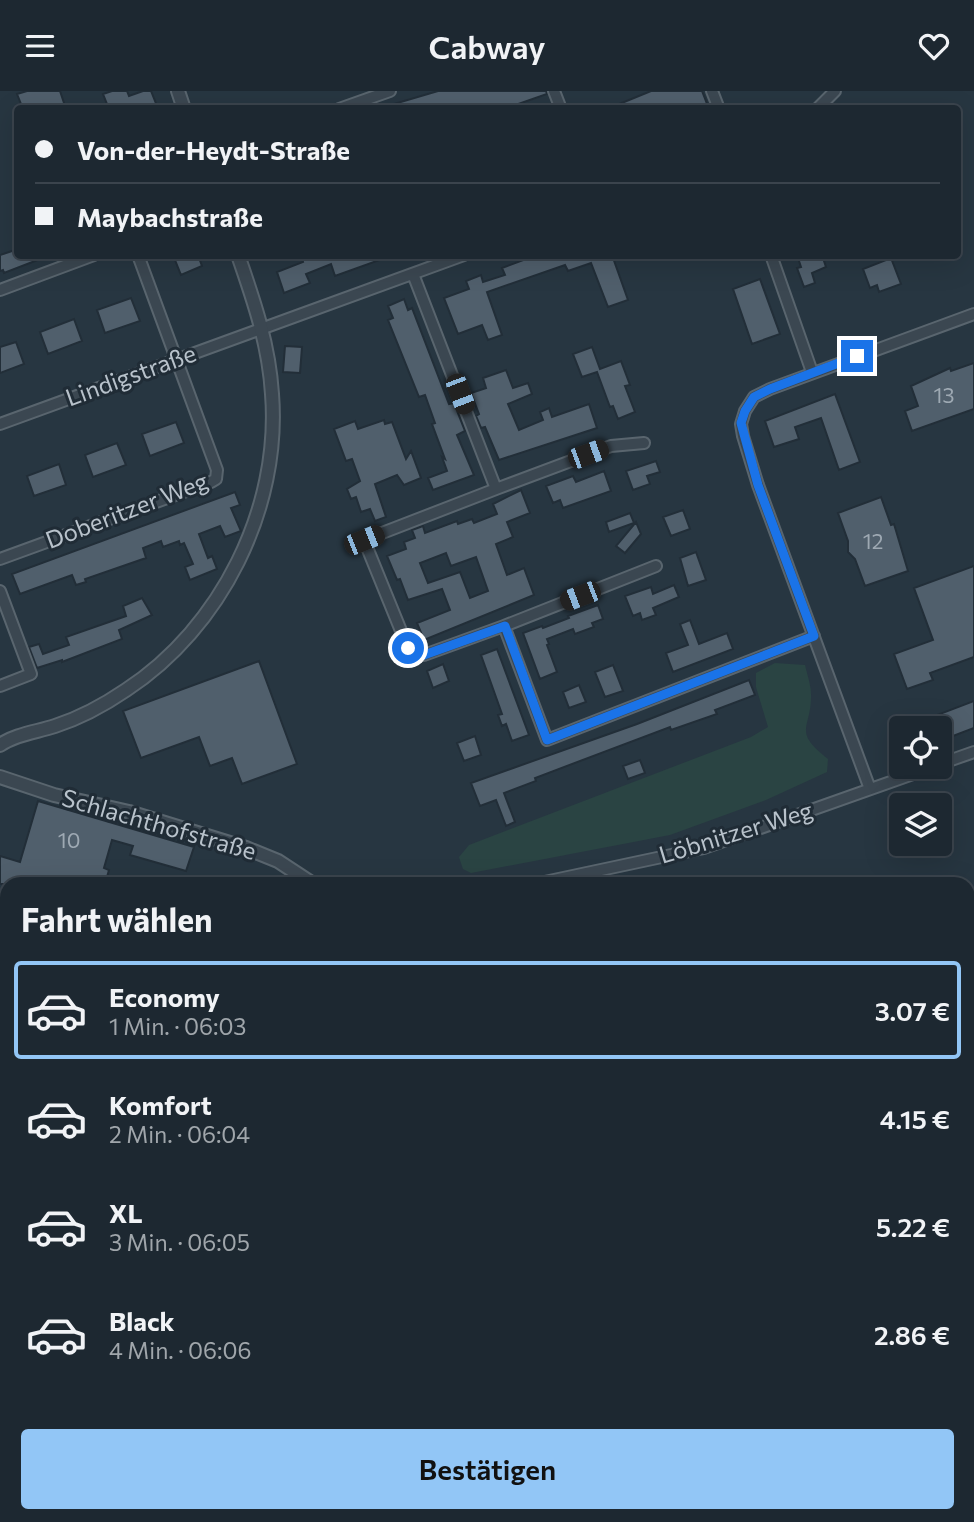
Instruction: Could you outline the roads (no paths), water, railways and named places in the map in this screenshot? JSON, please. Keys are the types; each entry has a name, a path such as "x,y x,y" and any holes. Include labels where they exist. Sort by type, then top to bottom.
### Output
{"street":[{"path":"350,105 390,91"},
{"path":"821,105 835,91"},
{"path":"0,290 83,259"},
{"path":"140,259 177,359"},
{"path":"0,745 14,737 87,713 127,690 162,663 180,645 222,590 240,556 253,525 269,465 272,396 262,329 239,259"},
{"name":"Lindigstraße","path":"0,424 453,259"},
{"path":"772,259 812,372"},
{"path":"413,274 496,489"},
{"path":"870,789 758,485 741,423 754,397 812,372 974,313"},
{"name":"Doberitzer Weg","path":"0,559 216,479 217,470 177,359"},
{"path":"643,443 611,446 364,540 408,648 415,655 424,655 505,626 656,566"},
{"path":"0,591 31,674 0,686"},
{"path":"505,626 547,740 814,636"},
{"path":"952,760 974,752"},
{"name":"Schlachthofstraße","path":"0,777 54,795 129,812 246,848 278,861 302,877"},
{"name":"Löbnitzer Weg","path":"568,877 704,848 899,779"}]}
